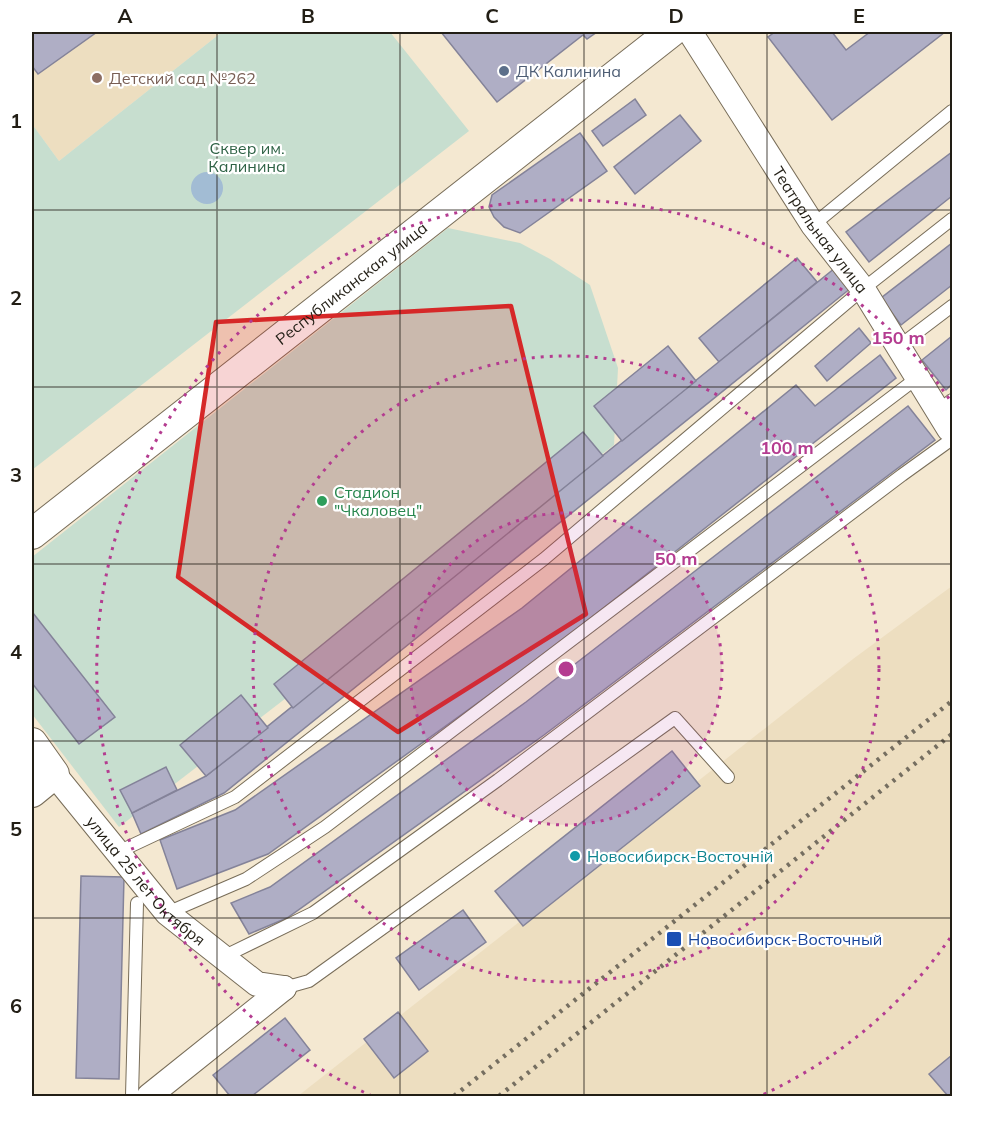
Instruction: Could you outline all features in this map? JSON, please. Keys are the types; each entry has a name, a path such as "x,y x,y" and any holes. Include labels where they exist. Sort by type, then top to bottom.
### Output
{"street":[{"name":"Республиканская улица","path":"32,534 671,32"},
{"name":"Театральная улица","path":"690,32 813,225 863,289 917,378 949,423"},
{"name":"улица 25 лет Октября","path":"32,743 43,783 118,852 167,913 256,984 284,988"},
{"path":"149,1096 284,988"}],"lane":[{"path":"813,225 952,111"},
{"path":"118,852 235,797 544,558 863,289 952,219"},
{"path":"898,347 952,306"},
{"path":"167,913 246,879 325,827 917,378"},
{"path":"223,957 313,913 498,780 893,482 949,423"},
{"path":"284,988 309,981 675,718 728,777"},
{"path":"132,1096 138,903"}],"highlighted area":[{"path":"511,306 586,614 398,732 178,577 216,322"}],"shaded area":[{"name":"Детский сад №262","path":"32,32 222,32 59,161 32,124"},
{"path":"952,586 952,1096 298,1096 853,659"}],"green space":[{"name":"Сквер им. Калинина","path":"222,32 390,32 469,131 32,470 32,124 59,161"},
{"name":"Стадион \"Чкаловец\"","path":"448,228 520,243 590,285 618,368 614,445 119,827 32,714 32,557"}],"water":[{"path":"207,172 218,177 223,188 218,199 207,204 196,199 191,188 196,177"}],"building":[{"path":"32,32 97,32 38,74 32,66"},
{"name":"ДК Калинина","path":"441,32 597,32 587,39 583,35 497,102"},
{"path":"775,32 832,32 846,50 870,32 945,32 832,120 768,37"},
{"path":"635,99 646,115 603,146 592,131"},
{"path":"680,115 701,141 635,194 614,167"},
{"path":"580,133 607,171 520,233 504,227 494,217 489,207 492,195"},
{"path":"952,152 952,196 869,262 846,232"},
{"path":"952,243 952,285 901,325 881,298"},
{"path":"797,258 817,282 719,362 699,338"},
{"path":"835,268 851,288 224,793 141,834 132,813 206,776"},
{"path":"859,328 871,343 827,381 815,366"},
{"path":"952,336 952,384 946,390 922,360"},
{"path":"668,346 696,381 622,441 594,406"},
{"path":"880,355 896,378 536,661 268,854 177,889 160,840 235,810 522,608 796,385 815,406"},
{"path":"908,406 935,440 544,735 287,918 249,934 231,903 270,887 526,702"},
{"path":"583,432 603,456 293,708 274,684"},
{"path":"33,613 115,717 79,744 32,683"},
{"path":"241,695 268,728 206,776 180,745"},
{"name":"Новосибирск-Восточній","path":"672,751 700,786 523,926 495,891"},
{"path":"166,767 177,790 132,813 120,790"},
{"path":"81,876 124,877 119,1079 76,1078"},
{"path":"463,910 486,942 419,990 396,958"},
{"path":"398,1012 428,1051 394,1078 364,1039"},
{"path":"285,1018 310,1050 252,1096 230,1096 213,1075"},
{"path":"952,1055 952,1096 948,1096 929,1074"}],"railway":[{"path":"454,1096 952,701"},
{"path":"499,1096 952,734"}],"place":[{"name":"ДК Калинина","path":"504,71"},
{"name":"Детский сад №262","path":"97,78"},
{"name":"Стадион \"Чкаловец\"","path":"322,501"},
{"name":"Новосибирск-Восточній","path":"575,856"},
{"name":"Новосибирск-Восточный","path":"674,939"}]}
